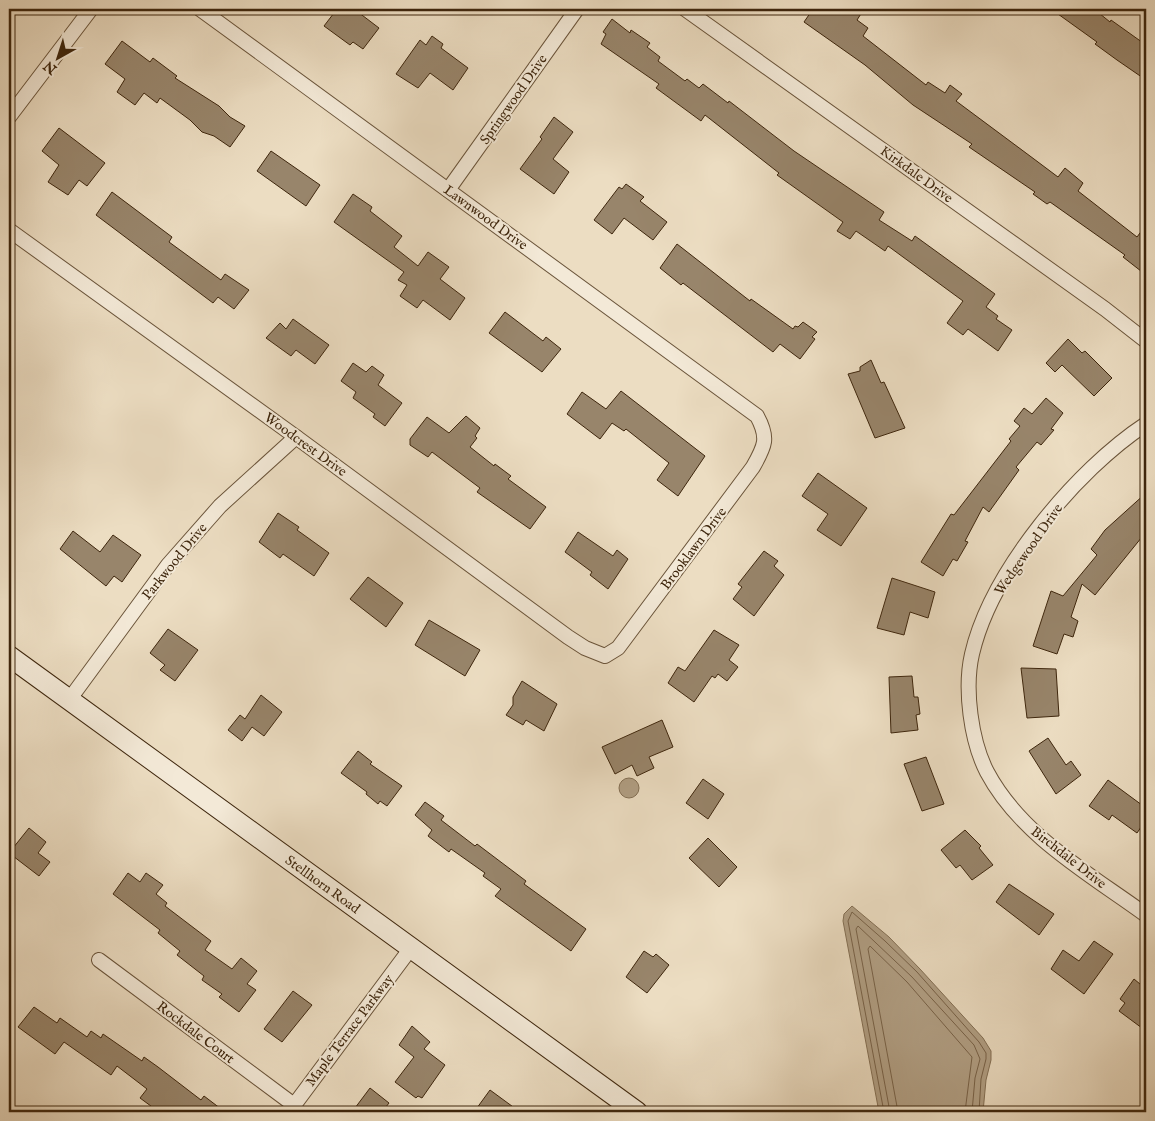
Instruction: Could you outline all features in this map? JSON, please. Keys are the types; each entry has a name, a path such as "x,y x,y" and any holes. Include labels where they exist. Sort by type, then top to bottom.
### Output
{"main road":[{"name":"Stellhorn Road","path":"9,656 637,1112"}],"street":[{"path":"9,117 91,9"},
{"name":"Lawnwood Drive","path":"200,9 746,406 757,416 765,431"},
{"name":"Springwood Drive","path":"448,190 577,9"},
{"name":"Kirkdale Drive","path":"685,9 1105,309 1146,341"},
{"name":"Woodcrest Drive","path":"9,230 296,437 568,637 585,648 605,656"},
{"name":"Wedgewood Drive","path":"974,737 969,694 971,655 987,609 1001,582 1033,535 1075,484 1110,451 1146,424"},
{"name":"Brooklawn Drive","path":"605,656 618,648 753,467 764,448 765,431"},
{"name":"Parkwood Drive","path":"69,700 168,565 220,506 296,437"},
{"name":"Birchdale Drive","path":"974,737 992,779 1007,802 1035,832 1064,856 1146,914"},
{"name":"Maple Terrace Parkway","path":"291,1109 411,948"},
{"name":"Rockdale Court","path":"99,960 291,1109"}],"water":[{"path":"629,778 636,781 639,788 636,795 629,798 622,795 619,788 622,781"},
{"path":"852,906 889,937 983,1038 991,1051 991,1060 986,1080 983,1112 879,1112 843,921 844,914"}],"building":[{"path":"337,9 354,9 379,28 363,49 353,42 350,45 324,26"},
{"path":"813,9 864,9 857,20 868,28 863,36 926,85 928,82 945,93 950,85 962,94 956,101 1058,177 1065,168 1083,183 1078,191 1137,237 1146,225 1146,275 1123,257 1125,255 1050,202 1047,204 1033,194 1035,192 969,147 972,144 913,105 865,65 804,22"},
{"path":"1051,9 1094,9 1110,22 1111,20 1146,45 1146,80 1095,44 1097,42"},
{"path":"612,19 630,33 631,30 650,43 647,47 660,57 658,61 685,81 687,79 699,88 703,84 728,103 729,101 794,151 884,212 879,220 912,241 915,236 995,294 986,307 998,316 996,319 1012,330 998,351 968,329 963,335 947,323 963,301 888,246 885,251 856,231 850,239 837,231 843,222 777,175 779,173 705,115 701,121 656,88 659,84 601,44 606,34 603,32"},
{"path":"432,36 443,44 441,48 468,68 453,90 430,73 418,88 396,74 420,40 426,45"},
{"path":"122,41 150,62 153,58 177,76 175,78 219,106 230,117 245,126 230,147 214,136 202,132 190,120 160,98 157,103 144,93 135,105 117,92 125,79 105,64"},
{"path":"554,117 573,132 553,159 569,172 554,194 520,169 542,139 540,137"},
{"path":"59,128 105,163 87,186 79,180 68,195 48,182 59,165 42,151"},
{"path":"271,151 320,185 306,206 257,171"},
{"path":"626,184 644,197 640,201 667,222 653,240 624,218 612,234 594,220 619,187 622,189"},
{"path":"112,192 172,237 169,242 221,280 225,274 249,290 234,309 218,297 213,303 96,215"},
{"path":"353,194 372,207 370,211 402,236 394,247 418,266 428,252 449,267 440,279 465,298 450,320 423,300 417,308 400,296 407,285 398,280 404,272 334,222"},
{"path":"677,244 750,301 751,299 793,329 803,322 817,332 812,337 815,339 800,359 780,344 773,352 683,283 681,285 660,268"},
{"path":"505,312 543,341 546,337 561,349 542,372 489,333"},
{"path":"293,319 329,345 315,364 296,350 291,356 266,338 280,323 286,329"},
{"path":"1068,339 1082,353 1085,351 1112,378 1094,396 1062,365 1055,372 1046,363"},
{"path":"871,360 881,383 884,382 905,428 875,438 848,374 860,371 860,367"},
{"path":"353,363 366,372 372,366 384,375 378,385 402,403 385,426 373,417 375,414 353,398 356,392 341,381"},
{"path":"621,391 705,456 678,496 657,480 669,463 626,429 624,431 612,423 600,439 567,414 582,392 606,409"},
{"path":"1046,398 1063,413 1051,429 1054,430 1041,445 1037,442 1016,467 1019,470 989,512 983,507 965,541 968,542 957,561 953,559 943,576 921,562 951,514 954,515 1011,441 1009,439 1020,426 1014,421 1024,408 1032,414"},
{"path":"466,416 480,428 475,436 477,438 470,447 494,466 495,464 511,476 508,479 546,507 530,529 477,492 480,488 432,452 428,457 410,445 410,439 427,417 449,433"},
{"path":"818,473 867,508 841,546 817,530 828,514 802,496"},
{"path":"1146,493 1146,532 1095,595 1082,584 1071,617 1078,621 1073,637 1064,634 1057,654 1033,646 1051,591 1063,596 1097,555 1091,549 1105,530"},
{"path":"278,513 299,527 297,530 329,553 314,576 283,554 280,558 259,542"},
{"path":"73,531 100,552 113,535 141,555 122,582 114,576 106,586 60,549"},
{"path":"578,532 613,556 617,550 628,559 608,589 590,575 592,572 565,552"},
{"path":"764,551 778,561 774,566 784,575 754,616 733,599 742,587 738,584"},
{"path":"368,577 403,603 386,627 350,599"},
{"path":"892,578 935,592 928,618 910,612 904,635 877,628"},
{"path":"429,620 480,650 465,676 415,645"},
{"path":"168,629 198,650 175,681 160,670 165,665 150,653"},
{"path":"714,630 739,645 729,660 738,667 727,681 718,674 715,678 712,676 694,702 668,683 678,667 685,671"},
{"path":"1021,668 1056,669 1059,716 1027,718"},
{"path":"912,676 914,697 918,697 920,714 916,715 918,730 891,733 889,677"},
{"path":"522,681 557,704 544,731 526,720 523,725 506,715 513,705 513,697"},
{"path":"261,695 282,712 264,736 252,727 242,741 228,730 240,715 245,719"},
{"path":"662,720 673,747 649,757 654,768 637,776 632,765 615,774 602,747"},
{"path":"1048,738 1066,765 1071,761 1081,775 1056,794 1029,751"},
{"path":"358,751 372,762 370,764 402,786 387,806 380,801 378,804 366,794 367,792 341,773"},
{"path":"926,757 944,804 922,811 904,764"},
{"path":"703,779 724,794 708,819 686,803"},
{"path":"1108,780 1146,808 1146,820 1137,833 1112,815 1109,820 1089,806"},
{"path":"425,802 444,816 441,820 475,846 477,844 526,881 524,884 586,929 571,951 495,896 501,889 483,876 485,873 451,849 449,852 428,836 432,830 415,815"},
{"path":"29,828 46,842 38,853 50,862 39,876 9,853"},
{"path":"965,830 981,846 979,848 993,865 972,880 960,865 956,868 941,850"},
{"path":"708,838 737,867 719,887 689,858"},
{"path":"128,873 140,882 146,873 163,885 156,894 167,903 165,906 211,941 205,950 232,969 241,958 257,971 247,984 256,990 239,1012 219,997 222,994 202,980 204,976 177,955 180,951 158,933 160,930 113,894"},
{"path":"1009,884 1054,914 1039,935 996,902"},
{"path":"1094,941 1113,954 1084,994 1051,969 1063,950 1079,961"},
{"path":"644,951 653,957 656,954 669,965 647,993 626,977"},
{"path":"1134,979 1146,989 1146,1031 1119,1011 1125,1003 1120,999"},
{"path":"293,991 312,1005 282,1042 264,1029"},
{"path":"34,1007 57,1023 60,1018 87,1037 91,1031 101,1038 103,1034 142,1061 144,1057 201,1100 204,1096 225,1112 159,1112 140,1098 147,1089 117,1066 111,1075 64,1042 55,1054 18,1027"},
{"path":"412,1026 430,1042 424,1049 445,1065 422,1098 418,1096 416,1098 395,1082 414,1057 399,1045"},
{"path":"370,1088 389,1103 382,1112 352,1112"},
{"path":"490,1090 520,1112 474,1112"}]}
